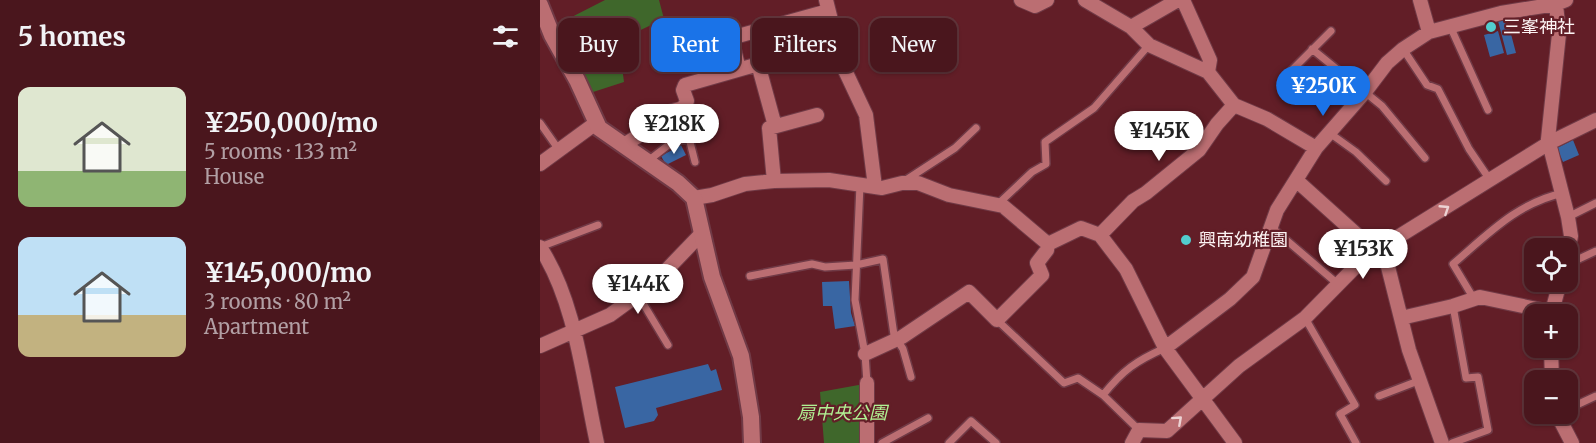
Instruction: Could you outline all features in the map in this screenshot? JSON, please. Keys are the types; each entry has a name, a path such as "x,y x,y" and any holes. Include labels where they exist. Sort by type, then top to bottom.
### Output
{"street":[{"path":"1021,0 1035,6 1047,0"},
{"path":"1085,0 1098,4 1131,27 1149,45 1208,72 1234,105 1267,118 1316,148"},
{"path":"1131,27 1178,0"},
{"path":"1183,0 1210,60 1208,72"},
{"path":"1420,0 1429,32"},
{"path":"1165,348 1230,299 1253,277 1277,210 1316,148 1331,134 1387,63 1403,49 1429,32 1501,13 1561,2 1560,34 1548,143 1564,193 1571,238"},
{"path":"540,5 552,35 601,130 648,161 691,193 694,198 712,277 741,356 749,403 752,443"},
{"path":"740,34 827,6"},
{"path":"740,69 752,66"},
{"path":"624,145 649,129 650,118 683,108 687,101 683,90 685,85 730,72"},
{"path":"760,72 775,126"},
{"path":"846,72 866,115 875,187"},
{"path":"1100,235 1133,201 1199,150 1234,105"},
{"path":"774,181 769,128 817,115"},
{"path":"1132,443 1139,430 1167,430 1239,366 1305,318 1364,258 1548,143 1596,120"},
{"path":"540,164 596,123"},
{"path":"694,198 712,195 745,184 774,181 829,180 875,187 918,183 950,195 1003,206 1048,244"},
{"path":"1296,180 1356,234 1364,258"},
{"path":"1048,244 1081,228 1100,235 1126,269 1165,348 1235,443"},
{"path":"540,346 610,315 654,283 702,233"},
{"path":"865,354 897,339 969,292 997,320 1042,275 1037,263 1047,250 1048,244"},
{"path":"540,247 548,259 575,332 597,443"},
{"path":"1383,247 1418,381 1442,443"},
{"path":"1401,318 1454,306 1480,297 1524,308"},
{"path":"867,382 867,443"},
{"path":"1562,424 1572,443"}],"lane":[{"path":"1450,27 1488,110"},
{"path":"1285,77 1331,31"},
{"path":"997,204 1032,172 1046,164 1046,142 1094,108 1149,45"},
{"path":"1312,49 1382,106 1425,158"},
{"path":"1403,49 1427,85 1438,89 1469,149 1490,180"},
{"path":"540,123 559,150"},
{"path":"902,183 955,148 976,128"},
{"path":"1331,134 1356,152 1386,181"},
{"path":"648,161 671,144 688,138 694,162"},
{"path":"860,185 855,300 865,354 867,382"},
{"path":"1474,299 1453,264 1520,210 1542,198 1564,193"},
{"path":"1568,217 1596,203"},
{"path":"540,247 598,225"},
{"path":"1270,227 1339,285"},
{"path":"1578,259 1596,251"},
{"path":"750,276 812,264 825,267 883,260 897,339 911,376"},
{"path":"638,295 668,345"},
{"path":"1452,443 1488,430 1478,377 1467,378 1454,306"},
{"path":"1305,318 1355,405 1340,414 1356,443"},
{"path":"997,320 1064,383 1078,378 1103,394 1139,430"},
{"path":"1103,394 1123,370 1140,359 1165,348"},
{"path":"1379,396 1418,381"},
{"path":"1578,404 1596,396"},
{"path":"882,443 928,418"},
{"path":"949,443 971,421 996,443"}],"green space":[{"path":"605,0 659,0 664,18 651,18 651,25 639,31 639,18 570,18"},
{"path":"580,72 623,72 624,82 590,93"},
{"name":"扇中央公園","path":"864,384 862,443 824,443 820,392"}],"building":[{"path":"1507,19 1516,53 1507,55 1498,21"},
{"path":"1498,31 1504,53 1490,57 1484,35"},
{"path":"1573,140 1579,155 1563,162 1557,148"},
{"path":"681,145 686,155 666,165 661,156"},
{"path":"849,281 851,313 855,326 835,329 832,306 823,306 822,282"},
{"path":"708,364 711,371 716,369 722,390 656,408 658,415 654,421 625,428 615,387"}],"place":[{"name":"三峯神社","path":"1491,27"},
{"name":"興南幼稚園","path":"1186,240"}]}
